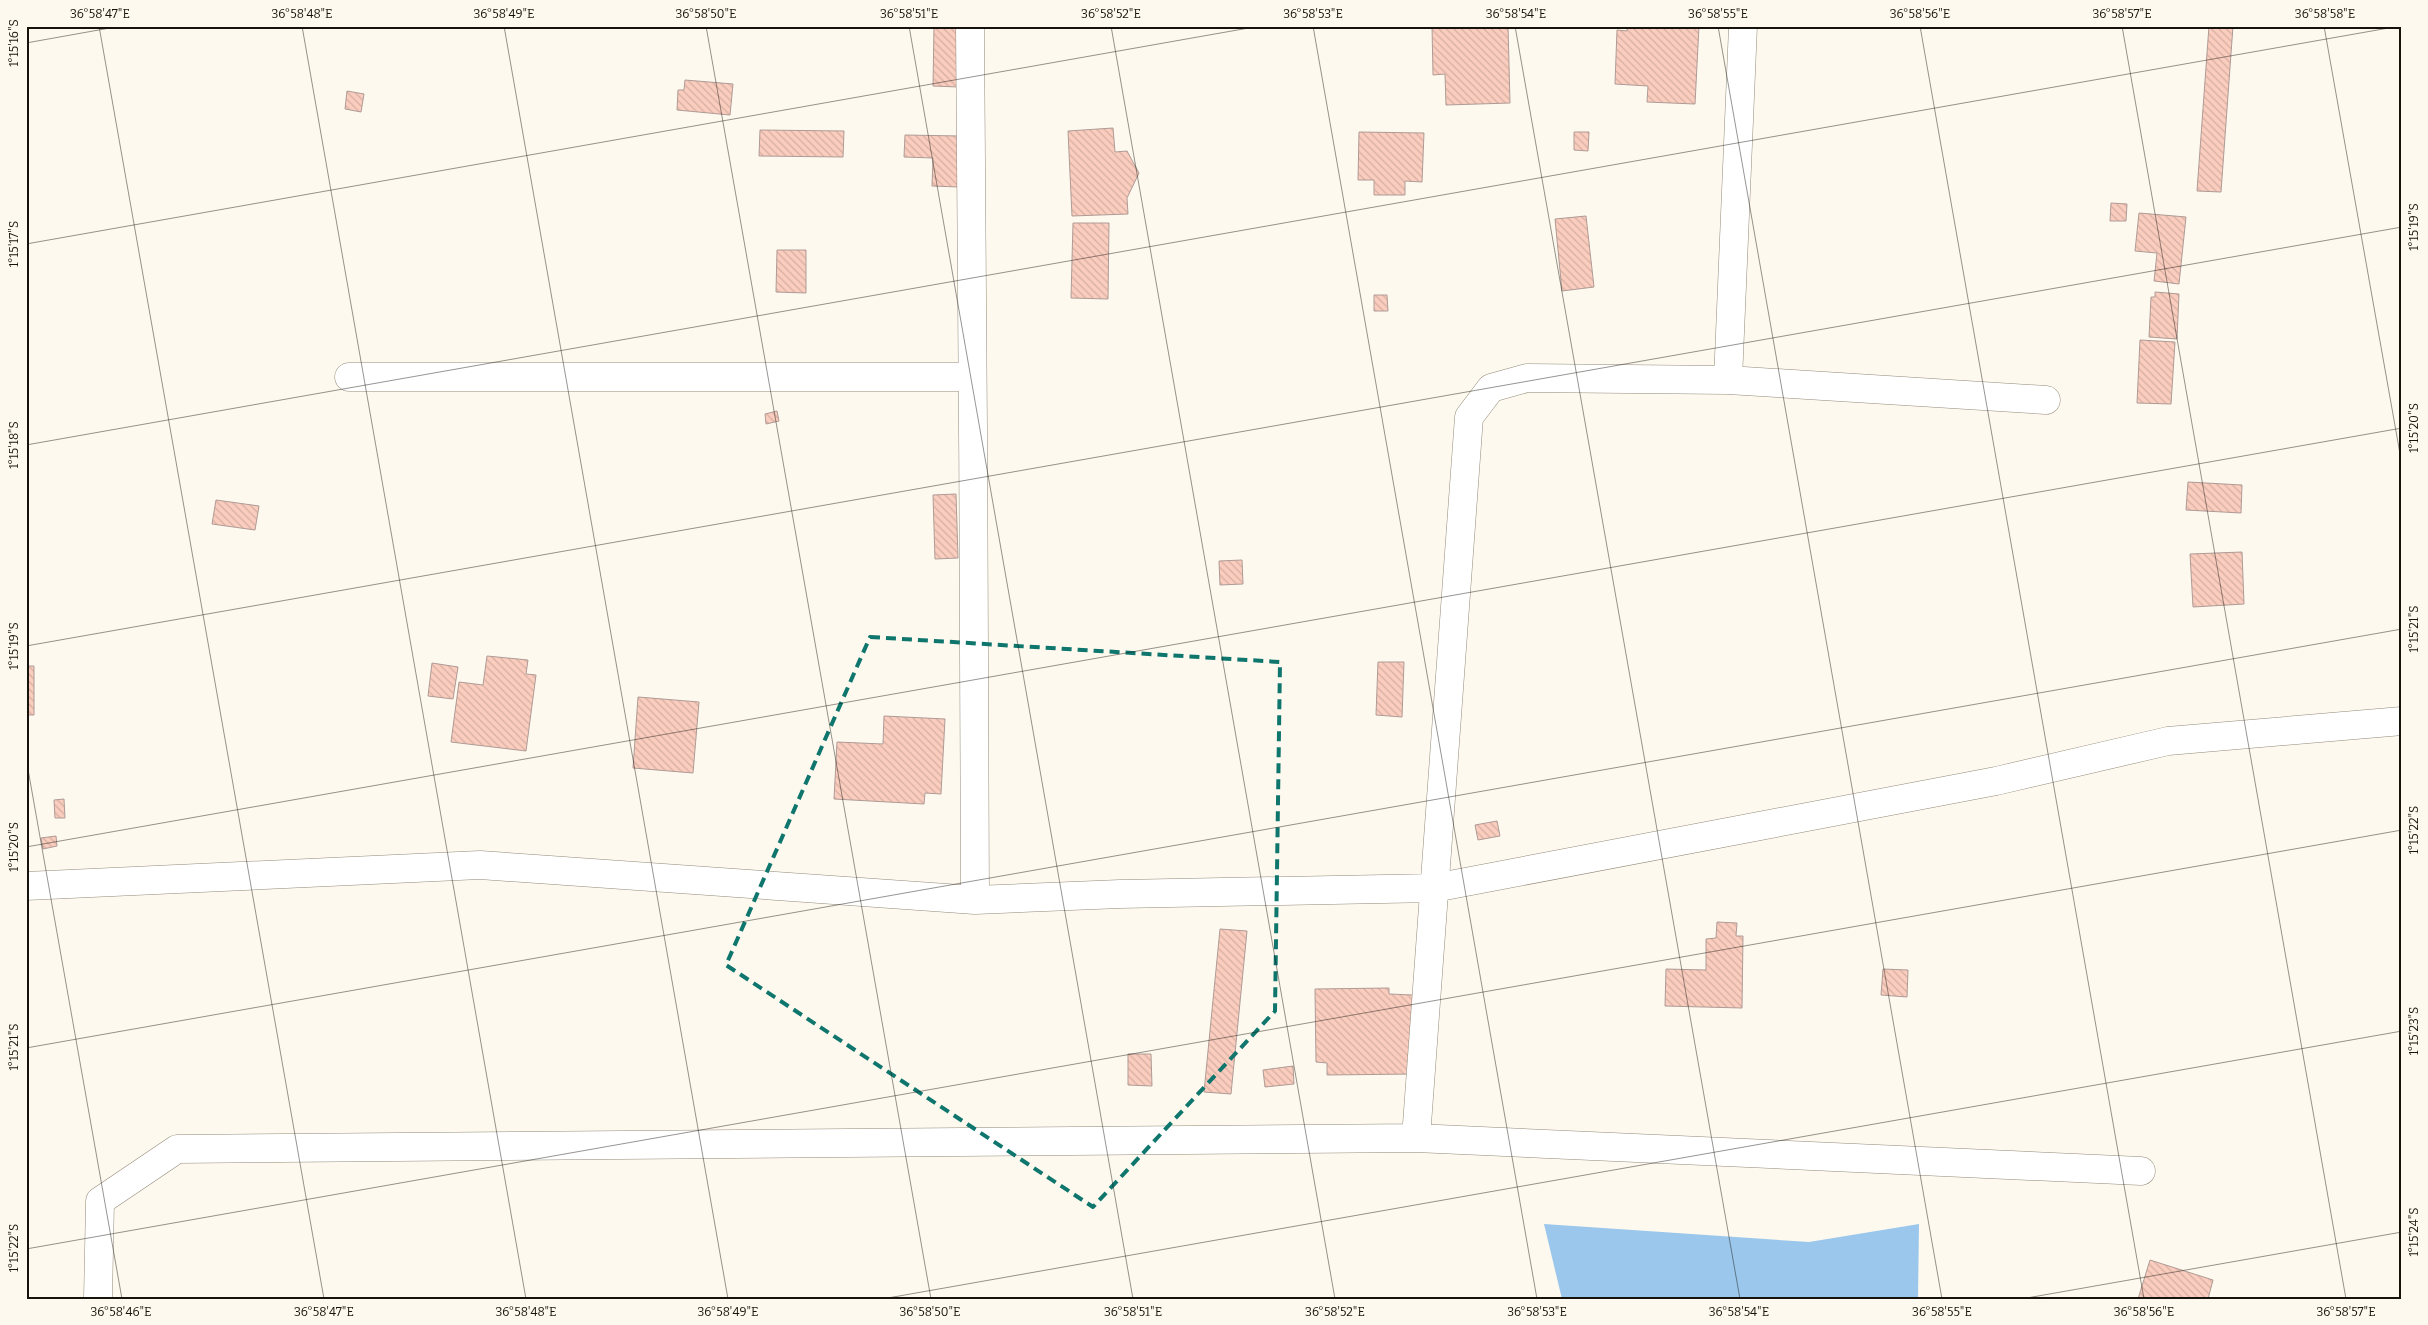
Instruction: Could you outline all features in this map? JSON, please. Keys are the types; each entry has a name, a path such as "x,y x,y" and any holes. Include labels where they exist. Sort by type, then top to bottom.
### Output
{"street":[{"path":"970,26 971,377 976,630 975,900"},
{"path":"1728,380 1743,26"},
{"path":"349,377 971,377"},
{"path":"1416,1138 1469,417 1491,388 1527,378 1728,380 2046,400"},
{"path":"26,886 480,865 975,900 1120,894 1434,888 1996,781 2168,741 2402,721"},
{"path":"26,873 90,884"},
{"path":"98,1299 100,1202 177,1149 1416,1138 2141,1171"}],"highlighted area":[{"path":"870,637 1280,662 1275,1011 1093,1207 726,965"}],"water":[{"path":"1544,1224 1809,1242 1919,1224 1918,1299 1562,1299"}],"building":[{"path":"934,26 959,26 958,87 933,86"},
{"path":"1432,26 1508,26 1510,103 1446,105 1445,74 1433,75"},
{"path":"1627,26 1699,26 1695,104 1647,102 1648,86 1615,84 1617,30 1627,31"},
{"path":"2209,26 2233,26 2221,192 2197,191"},
{"path":"685,80 733,84 730,115 677,110 678,90 684,90"},
{"path":"347,91 364,94 361,112 345,109"},
{"path":"1113,128 1115,152 1127,151 1139,173 1127,198 1128,214 1072,216 1068,131"},
{"path":"760,130 844,131 843,157 759,156"},
{"path":"1359,132 1424,133 1422,182 1405,181 1405,195 1374,195 1374,180 1358,180"},
{"path":"1574,132 1589,132 1588,151 1574,150"},
{"path":"905,135 960,136 959,187 932,186 933,158 904,157"},
{"path":"2111,203 2127,204 2126,221 2110,221"},
{"path":"2139,213 2186,217 2179,284 2154,281 2157,253 2135,251"},
{"path":"1586,216 1594,287 1562,291 1555,219"},
{"path":"1073,223 1109,223 1108,299 1071,298"},
{"path":"777,250 806,250 806,293 776,292"},
{"path":"2155,292 2179,294 2177,339 2149,337 2151,297 2155,297"},
{"path":"1374,295 1387,295 1388,311 1374,311"},
{"path":"2140,340 2175,342 2171,404 2137,403"},
{"path":"777,411 779,421 766,424 765,414"},
{"path":"2188,482 2242,485 2241,513 2186,510"},
{"path":"956,494 958,558 935,559 933,495"},
{"path":"216,500 259,506 255,530 212,524"},
{"path":"2242,552 2244,604 2193,607 2190,554"},
{"path":"1242,560 1243,584 1220,585 1219,561"},
{"path":"487,656 528,660 526,674 536,675 526,751 451,742 459,682 483,685"},
{"path":"1378,662 1404,662 1402,717 1376,715"},
{"path":"432,663 458,667 453,699 428,696"},
{"path":"26,666 34,666 34,715 26,715"},
{"path":"638,697 699,702 693,773 633,768"},
{"path":"884,716 945,719 941,794 925,793 924,804 834,799 837,742 883,744"},
{"path":"64,799 65,818 55,818 54,800"},
{"path":"1497,821 1500,836 1478,840 1475,825"},
{"path":"56,836 57,846 43,849 41,838"},
{"path":"1717,922 1737,923 1736,936 1743,936 1742,1008 1665,1006 1666,969 1706,970 1706,939 1716,938"},
{"path":"1220,929 1247,931 1231,1094 1204,1092"},
{"path":"1883,969 1908,970 1907,997 1881,995"},
{"path":"1389,988 1389,994 1413,995 1413,1074 1327,1075 1327,1063 1316,1062 1315,989"},
{"path":"1128,1054 1151,1054 1152,1086 1128,1085"},
{"path":"1293,1066 1294,1084 1265,1087 1263,1070"},
{"path":"2150,1260 2213,1280 2208,1299 2138,1299"}]}
